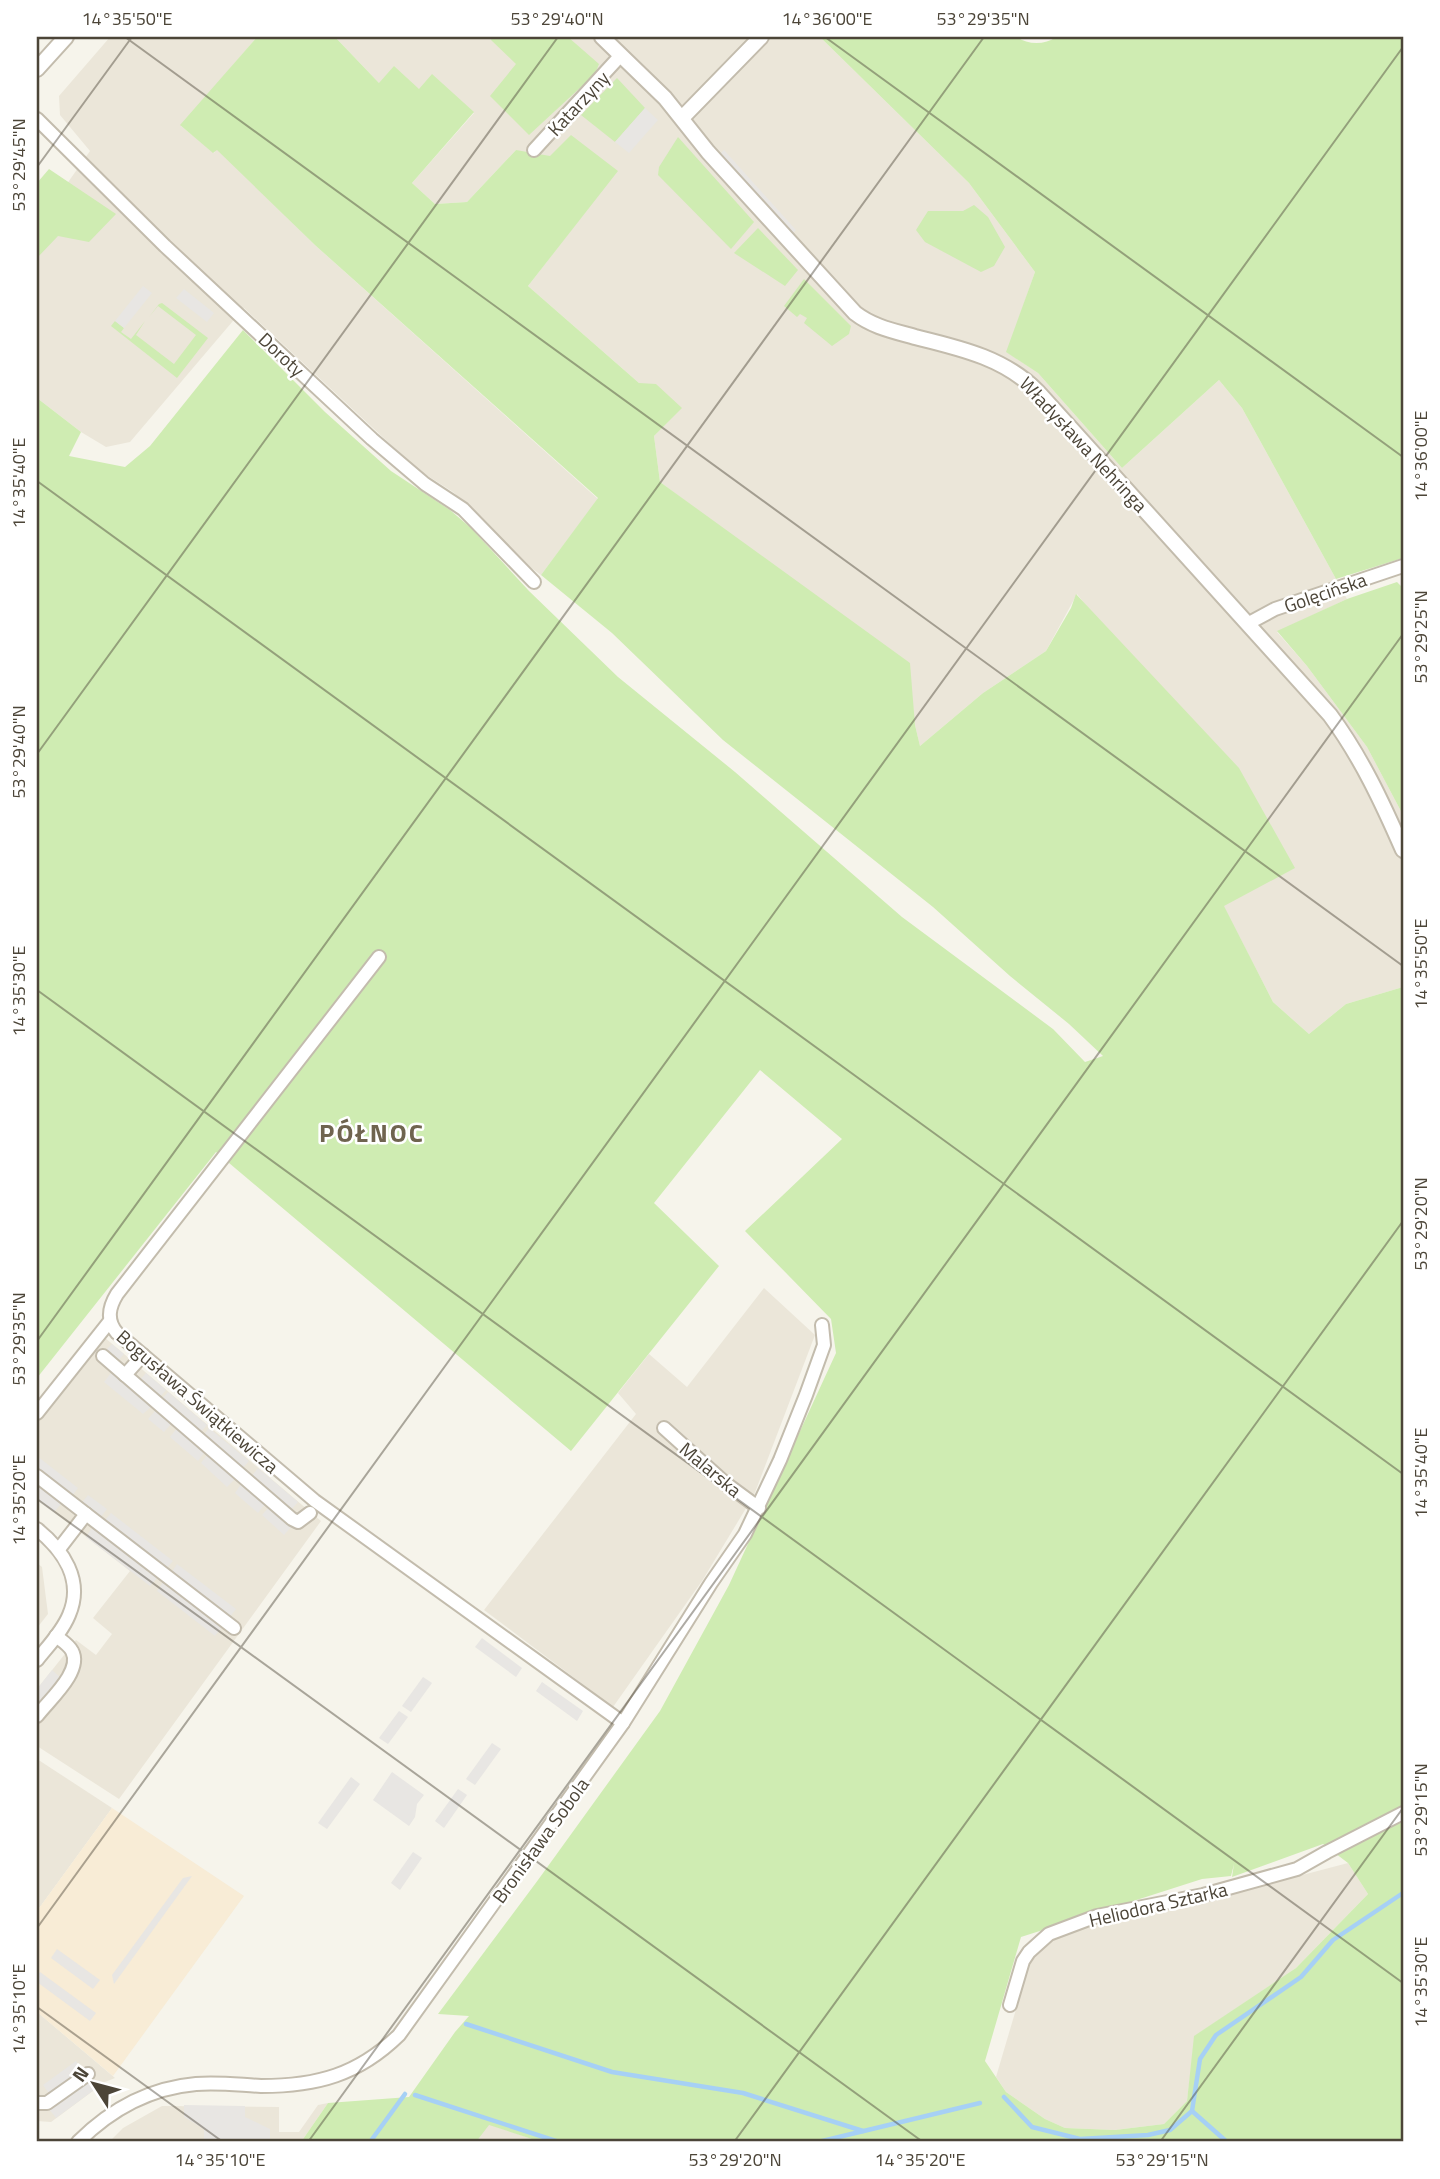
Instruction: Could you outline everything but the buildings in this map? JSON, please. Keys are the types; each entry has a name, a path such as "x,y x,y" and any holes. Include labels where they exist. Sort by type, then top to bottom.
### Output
{"street":[{"path":"37,69 66,37"},
{"name":"Władysława Nehringa","path":"602,37 665,97 708,152 857,315 883,328 990,358 1007,366 1027,382 1328,712 1351,743 1374,784 1403,850"},
{"path":"682,118 761,37"},
{"name":"Katarzyny","path":"534,149 621,55"},
{"name":"Doroty","path":"37,119 165,246 372,439 425,484 463,509 534,582"},
{"name":"Golęcińska","path":"1249,623 1275,609 1403,566"},
{"name":"Bogusława Świątkiewicza","path":"379,957 117,1294 110,1311 110,1321 117,1333 315,1501 623,1723"},
{"path":"37,1413 110,1321"},
{"name":"Bronisława Sobola","path":"78,2142 111,2113 157,2092 198,2084 284,2085 314,2082 351,2070 381,2052 399,2035 623,1723 745,1534 780,1460 824,1345 822,1325"},
{"path":"125,1376 143,1355"},
{"path":"103,1356 292,1519 298,1522 310,1513"},
{"name":"Malarska","path":"664,1428 758,1508"},
{"path":"37,1476 234,1629"},
{"path":"59,1549 86,1514"},
{"path":"37,1530 59,1549 71,1574 74,1594 71,1613 37,1660"},
{"path":"37,1716 73,1671 75,1661 71,1648 56,1636"},
{"name":"Heliodora Sztarka","path":"1010,2005 1023,1961 1049,1934 1097,1916 1203,1895 1297,1869 1403,1813"},
{"path":"37,2103 47,2103 88,2074"}],"shaded area":[{"path":"110,37 257,37 181,126 214,153 217,149 316,246 598,499 541,575 453,492 417,469 244,308 130,442 106,447 81,432 37,398 37,250 45,215 90,151 60,115 59,96"},
{"path":"335,37 820,37 969,183 1035,272 1007,352 1038,373 1122,468 1219,380 1242,408 1347,599 1277,632 1307,666 1367,747 1403,815 1403,987 1346,1004 1309,1034 1273,1002 1223,905 1294,867 1077,594 1046,651 983,693 920,746 915,725 728,533 660,482 654,436 681,408 639,383 528,286 596,198 516,150 467,202 435,204 412,183 474,113 419,89 379,83"},
{"path":"645,108 658,120 629,153 615,142"},
{"path":"724,150 796,230 790,236 718,156"},
{"path":"143,286 152,293 124,328 115,321"},
{"path":"184,289 214,313 207,322 176,298"},
{"path":"764,1288 815,1335 754,1495 702,1581 613,1707 484,1610 636,1414 618,1393 649,1354 687,1387"},
{"path":"104,1337 321,1521 119,1799 37,1746 37,1689 76,1640 96,1655 112,1634 93,1618 130,1571 37,1499 37,1423"},
{"path":"112,1344 124,1354 117,1362 139,1381 146,1373 166,1390 159,1398 161,1400 168,1392 207,1425 200,1433 203,1436 209,1428 249,1461 242,1469 251,1477 258,1468 298,1502 291,1510 292,1526 284,1535 262,1515 269,1507 265,1504 258,1513 235,1493 241,1484 235,1479 227,1487 201,1463 207,1455 204,1453 198,1461 170,1437 177,1428 171,1424 164,1432 148,1419 155,1411 151,1407 143,1414 104,1382 111,1373 104,1352"},
{"path":"37,1456 78,1488 72,1496 81,1504 88,1495 107,1509 100,1518 104,1521 111,1513 173,1561 166,1569 171,1573 177,1564 236,1609 215,1636 157,1591 163,1582 158,1577 150,1586 86,1537 92,1528 61,1504 54,1512 37,1498"},
{"path":"37,1563 42,1567 48,1614 37,1628"},
{"path":"482,1638 522,1668 516,1677 475,1647"},
{"path":"52,1670 60,1677 37,1707 37,1689"},
{"path":"423,1677 432,1683 411,1712 402,1706"},
{"path":"542,1682 583,1711 577,1721 536,1691"},
{"path":"399,1711 408,1717 388,1744 379,1738"},
{"path":"492,1743 501,1749 475,1785 466,1779"},
{"path":"37,1759 112,1808 37,1911"},
{"path":"392,1772 424,1795 417,1804 415,1817 409,1826 373,1800"},
{"path":"351,1777 360,1784 327,1829 318,1823"},
{"path":"458,1789 467,1795 444,1828 435,1821"},
{"path":"112,1808 244,1896 113,2076 37,2012 37,1911"},
{"path":"413,1852 422,1858 400,1890 391,1883"},
{"path":"1348,1863 1368,1894 1296,1968 1195,2036 1187,2101 1164,2124 1115,2130 1065,2128 1045,2119 1006,2092 996,2077 1032,1955 1060,1934 1204,1901"},
{"path":"192,1876 114,1984 112,1975 183,1878"},
{"path":"57,1949 100,1980 93,1989 51,1958"},
{"path":"40,1972 96,2013 90,2021 37,1982"},
{"path":"37,2012 115,2078 105,2082 51,2122 37,2121"},
{"path":"76,2061 83,2070 50,2095 43,2085"},
{"path":"91,2078 98,2087 56,2118 49,2109"},
{"path":"328,2103 301,2142 109,2142 123,2128 162,2106 279,2107 279,2132 299,2132 318,2105"},
{"path":"184,2105 245,2106 245,2117 270,2129 270,2140 204,2139 204,2129 184,2117"},
{"path":"488,2124 541,2142 476,2142"}],"green space":[{"path":"257,37 335,37 379,83 394,66 419,89 432,74 474,112 412,183 435,204 467,202 516,150 550,156 571,135 618,171 528,286 639,383 656,384 682,408 654,436 660,482 910,663 915,725 920,746 983,693 1046,651 1076,594 1239,768 1295,868 1224,906 1273,1002 1309,1034 1346,1004 1403,987 1403,2142 541,2142 489,2125 476,2142 301,2142 328,2103 409,2097 469,2016 438,2014 660,1711 729,1585 836,1353 831,1319 745,1231 842,1139 760,1070 654,1203 719,1266 571,1451 216,1152 37,1378 37,398 81,432 69,456 125,467 150,446 243,330 325,412 391,471 450,510 471,528 529,591 618,677 735,772 902,917 1053,1029 1085,1062 1103,1056 933,907 723,740 612,633 541,575 598,498 316,246 217,150 213,153 180,125","holes":["1323,1844 1348,1863 1368,1894 1296,1968 1194,2036 1187,2101 1164,2124 1115,2130 1065,2128 1045,2119 1006,2092 985,2061 1021,1937 1202,1879 1231,1876 1234,1864 1232,1877"]},
{"path":"492,37 568,37 599,64 595,74 529,135 490,96 516,64 491,40"},
{"path":"820,37 1017,37 1036,43 1047,42 1056,37 1403,37 1403,558 1336,579 1242,408 1219,380 1122,468 1038,373 1006,352 1035,272 969,183"},
{"path":"617,78 645,108 615,142 581,115"},
{"path":"678,137 754,222 731,249 658,175 659,167"},
{"path":"49,169 116,214 89,242 58,236 37,258 37,183"},
{"path":"974,205 988,217 1005,247 994,266 981,272 925,242 916,230 928,211 963,211"},
{"path":"758,228 798,270 785,286 734,253"},
{"path":"804,279 851,326 849,334 832,346 804,323 807,318 800,314 797,317 784,306"},
{"path":"162,303 208,338 177,378 111,326 115,321 124,328 121,332 131,339 145,321 136,335 174,364 196,335 158,306 149,317 159,304"},
{"path":"1397,582 1403,588 1403,815 1367,747 1307,666 1277,631 1347,599"}],"waterway":[{"path":"1004,2097 1032,2127 1080,2139 1148,2135 1170,2130 1192,2111 1200,2059 1216,2035 1301,1977 1333,1940 1403,1893"},
{"path":"466,2024 612,2072 743,2093 863,2131"},
{"path":"370,2142 405,2094"},
{"path":"415,2095 559,2142"},
{"path":"818,2142 980,2103"},
{"path":"1192,2111 1227,2142"}],"district":[{"name":"PÓŁNOC","path":"372,1132"}]}
